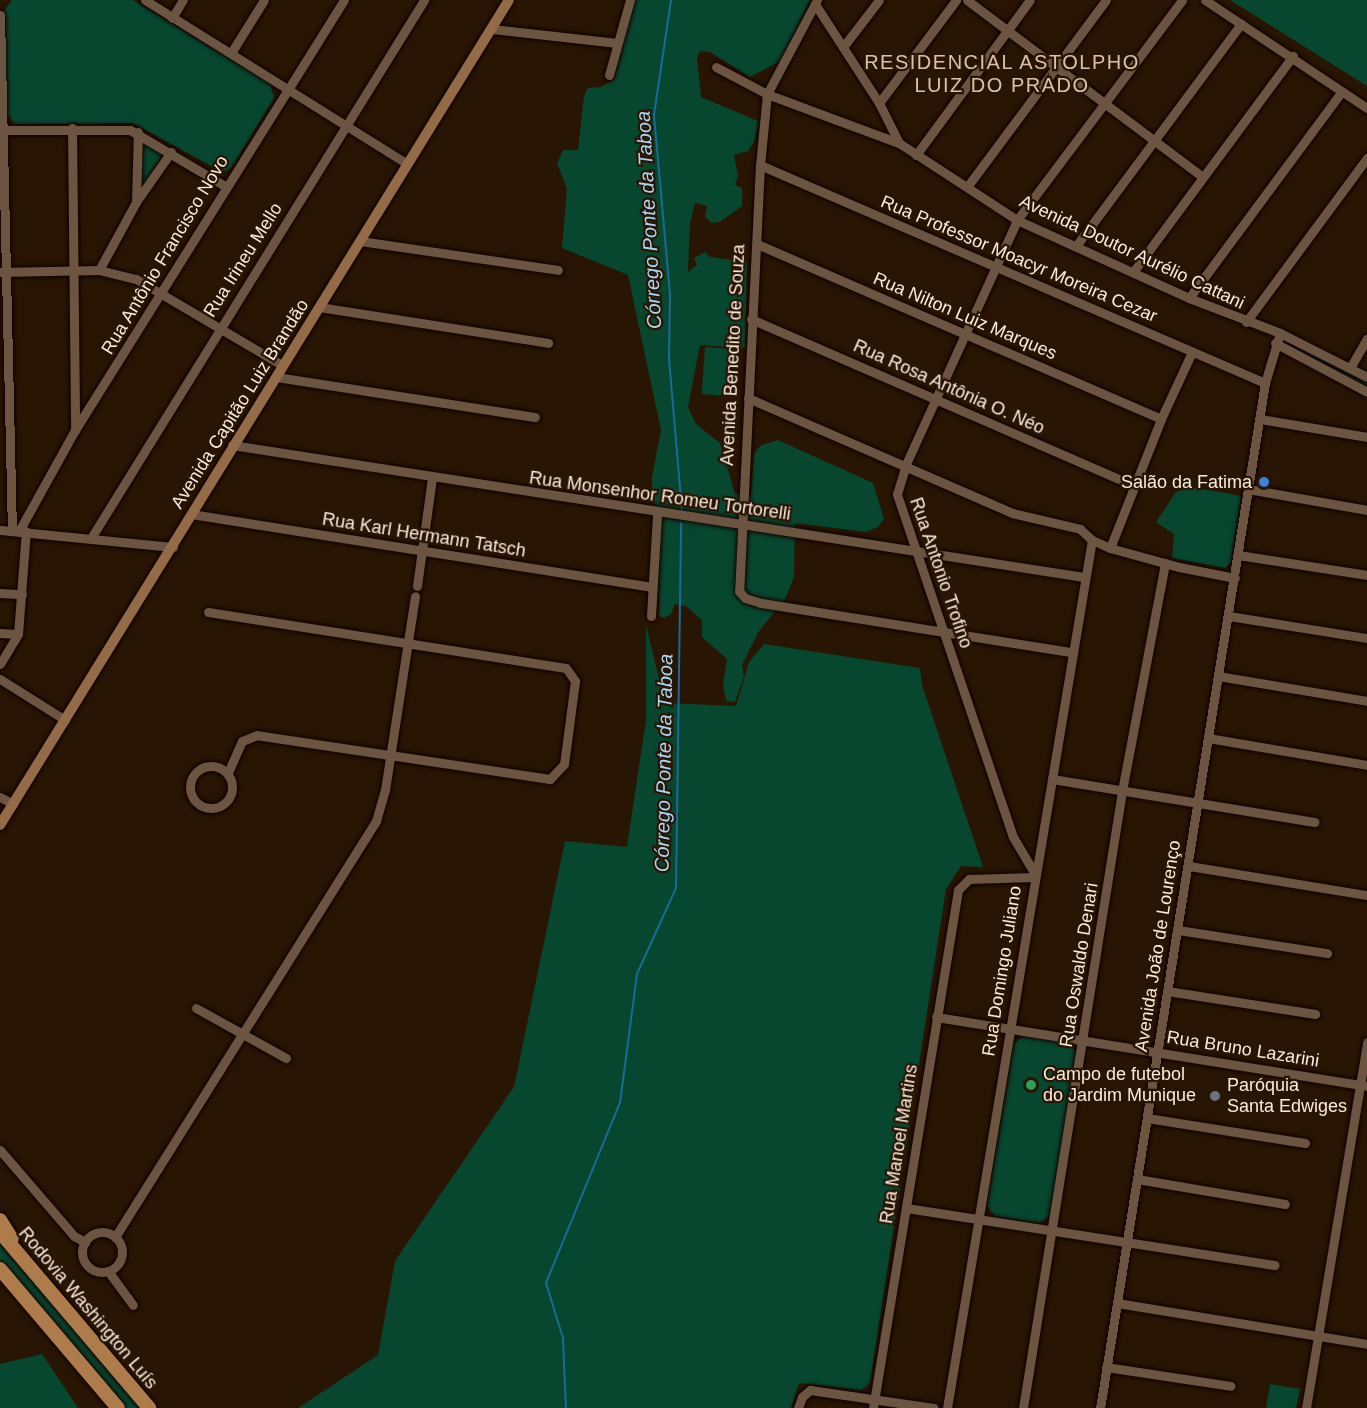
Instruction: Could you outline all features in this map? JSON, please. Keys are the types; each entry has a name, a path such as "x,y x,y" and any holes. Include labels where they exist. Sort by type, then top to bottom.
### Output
{"highway":[{"path":"0,1220 24,1259"},
{"name":"Rodovia Washington Luís","path":"0,1232 149,1408"},
{"path":"0,1269 118,1408"},
{"path":"0,1274 20,1292"}],"main road":[{"name":"Avenida Capitão Luiz Brandão","path":"0,825 173,547 232,445 509,0"}],"street":[{"path":"145,0 407,164"},
{"path":"172,18 183,0"},
{"path":"231,53 264,0"},
{"name":"Rua Antônio Francisco Novo","path":"19,531 75,430 162,292 225,186 344,0"},
{"name":"Rua Irineu Mello","path":"91,538 424,0"},
{"path":"609,75 630,0"},
{"path":"843,47 879,0"},
{"path":"879,103 956,0"},
{"path":"967,0 1104,106 1201,176"},
{"path":"916,155 1030,0"},
{"path":"967,187 1106,0"},
{"name":"Rua Antonio Trofino","path":"1034,876 1013,837 897,503 906,464 1017,220 1182,0"},
{"path":"1205,0 1293,56 1367,108"},
{"path":"767,94 816,2"},
{"name":"Avenida Doutor Aurélio Cattani","path":"816,2 879,103 899,143 916,155 1017,220 1189,298 1246,322 1280,333 1367,377"},
{"path":"0,15 5,130 3,272 22,594 18,634 0,664"},
{"path":"1076,246 1241,24"},
{"path":"492,29 617,43"},
{"path":"1133,272 1201,176 1293,56"},
{"path":"716,67 767,94 899,143"},
{"path":"1189,298 1342,91"},
{"name":"Avenida Benedito de Souza","path":"767,94 760,165 751,319 740,525 739,591 744,598 761,603 943,631"},
{"path":"5,130 72,128 138,132 225,186"},
{"path":"72,128 75,430"},
{"path":"136,202 138,132"},
{"path":"99,270 136,202 171,152"},
{"path":"1246,322 1363,171 1367,158"},
{"name":"Rua Professor Moacyr Moreira Cezar","path":"760,165 1265,383"},
{"path":"360,241 558,270"},
{"name":"Rua Nilton Luiz Marques","path":"757,244 1161,419"},
{"path":"3,272 99,270 135,279 222,327 282,365"},
{"path":"319,307 548,343"},
{"name":"Rua Rosa Antônia O. Néo","path":"751,319 1133,485"},
{"path":"1280,333 1275,343 1367,392"},
{"path":"1350,368 1367,338"},
{"name":"Avenida João de Lourenço","path":"1100,1408 1125,1244 1179,930 1197,803 1230,616 1265,383 1275,343"},
{"path":"1110,548 1133,485 1192,352"},
{"path":"276,377 535,417"},
{"path":"748,398 906,464 1012,513 1080,529 1092,540 1110,548 1164,563 1235,578"},
{"path":"1260,419 1367,437"},
{"name":"Rua Monsenhor Romeu Tortorelli","path":"232,445 657,514 915,550 1084,577"},
{"path":"115,1237 371,831 383,800 391,755 432,478"},
{"path":"1248,489 1367,510"},
{"name":"Rua Karl Hermann Tatsch","path":"191,514 652,587"},
{"path":"651,616 657,514"},
{"path":"0,530 173,547"},
{"name":"Rua Domingo Juliano","path":"947,1408 1034,876 1092,540"},
{"path":"1238,555 1367,575"},
{"name":"Rua Oswaldo Denari","path":"1023,1408 1084,1041 1122,791 1164,563"},
{"path":"0,593 22,594"},
{"path":"208,612 569,669 575,681 564,764 558,775 546,779 253,735 239,745 227,774 232,789 226,802 212,808 194,800 190,781 200,769 215,766 227,774"},
{"path":"1230,616 1367,638"},
{"path":"943,631 1072,652"},
{"path":"0,633 18,634"},
{"path":"1218,676 1367,701"},
{"path":"0,679 65,720"},
{"path":"1208,738 1367,765"},
{"path":"1052,779 1315,822"},
{"path":"0,797 13,804"},
{"path":"1189,866 1367,895"},
{"name":"Rua Manoel Martins","path":"873,1408 936,1017 960,886 969,879 1034,876"},
{"path":"1179,930 1327,953"},
{"path":"1167,991 1315,1014"},
{"path":"196,1008 286,1058"},
{"name":"Rua Bruno Lazarini","path":"936,1017 1364,1085"},
{"path":"1306,1408 1317,1336 1364,1085 1367,1042"},
{"path":"1147,1118 1305,1143"},
{"path":"0,1150 74,1236 85,1242"},
{"path":"1137,1179 1285,1204"},
{"path":"906,1208 1051,1230 1125,1244 1275,1265"},
{"path":"101,1233 115,1237 120,1245 121,1259 108,1271 93,1270 86,1264 82,1251 85,1242 101,1233"},
{"path":"108,1271 134,1305"},
{"path":"1117,1303 1367,1344"},
{"path":"1106,1366 1231,1386"},
{"path":"798,1408 802,1397 810,1390 934,1408"}],"green space":[{"path":"12,0 133,0 270,84 274,98 231,168 222,172 133,123 15,124 7,114 4,11"},
{"path":"635,0 810,0 780,61 750,77 710,52 700,51 697,58 701,97 758,121 754,142 748,151 734,155 738,176 735,185 742,188 742,206 720,222 712,223 705,217 707,206 695,203 690,223 688,272 697,265 694,258 705,252 710,257 747,262 745,348 700,345 688,407 696,424 720,443 735,494 751,496 754,454 760,446 778,440 873,483 884,519 878,527 866,532 795,523 794,577 785,599 759,631 742,665 744,676 735,702 726,701 723,685 727,659 702,637 702,620 686,606 675,604 671,614 664,618 659,616 661,525 652,494 652,477 661,430 628,275 562,248 567,189 557,163 563,150 578,150 584,96 588,88 601,87 614,80"},
{"path":"1230,0 1367,0 1367,86"},
{"path":"140,140 163,154 142,187 140,187"},
{"path":"1295,344 1367,382 1367,390 1292,348"},
{"path":"705,347 734,349 731,396 702,394"},
{"path":"1191,487 1241,496 1231,562 1225,568 1172,558 1174,534 1156,522 1176,492"},
{"path":"646,625 665,703 736,706 749,662 764,644 920,668 922,685 983,867 961,866 946,889 870,1382 862,1390 799,1383 791,1408 298,1408 378,1355 395,1261 514,1087 565,841 627,847 646,720"},
{"path":"1025,1035 1069,1043 1077,1054 1050,1215 1039,1223 995,1216 987,1205 1014,1044"},
{"path":"0,1239 146,1407 118,1408 0,1273"},
{"path":"42,1354 78,1408 0,1408 0,1364"},
{"path":"1270,1384 1300,1389 1296,1408 1266,1408"}],"waterway":[{"name":"Córrego Ponte da Taboa","path":"671,0 654,115 670,293 669,359 682,510"},
{"name":"Córrego Ponte da Taboa","path":"566,1408 563,1338 546,1283 620,1103 637,974 676,888 681,523"}],"place":[{"name":"Salão da Fatima","path":"1264,482"},
{"name":"Campo de futebol do Jardim Munique","path":"1031,1085"},
{"name":"Paróquia Santa Edwiges","path":"1215,1096"}],"district":[{"name":"RESIDENCIAL ASTOLPHO LUIZ DO PRADO","path":"1002,74"}]}
